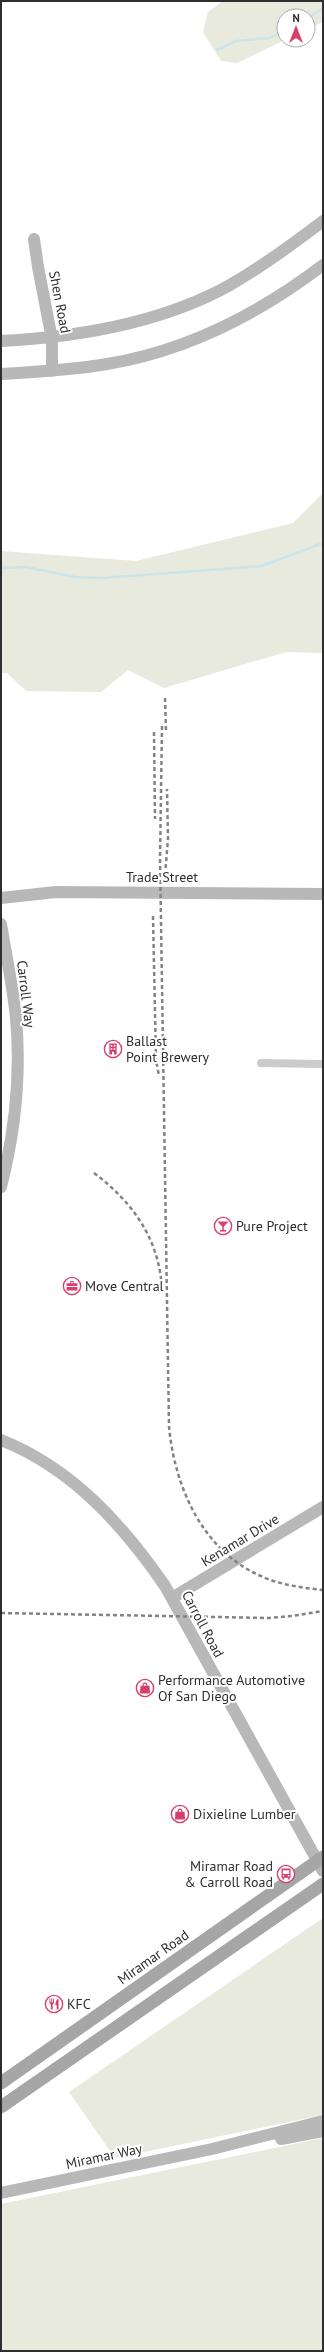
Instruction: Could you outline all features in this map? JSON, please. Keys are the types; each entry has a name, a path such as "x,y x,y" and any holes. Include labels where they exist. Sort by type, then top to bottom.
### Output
{"main road":[{"name":"Miramar Road","path":"1,2083 321,1863"},
{"path":"1,2107 323,1884"}],"street":[{"path":"1,341 52,339 132,322 185,305 229,285 290,247 323,221"},
{"name":"Shen Road","path":"34,239 52,339 52,371"},
{"path":"1,374 52,371 108,364 176,346 245,315 282,294 323,265"},
{"name":"Trade Street","path":"1,898 56,892 323,894"},
{"name":"Carroll Way","path":"1,924 16,1018 18,1077 10,1150 1,1187"},
{"path":"262,1063 323,1064"},
{"name":"Carroll Road","path":"1,1440 16,1446 54,1469 86,1493 119,1524 138,1547 172,1598 321,1863"},
{"name":"Kenamar Drive","path":"172,1598 323,1507"},
{"name":"Miramar Way","path":"1,2193 212,2149 323,2121"},
{"name":"Miramar Way","path":"212,2149 252,2144 323,2131"}],"shaded area":[{"path":"223,1 323,1 323,22 316,25 316,8 276,8 276,44 237,63 221,61 203,32 208,12"},
{"path":"323,493 323,653 286,652 164,688 128,670 101,692 26,691 7,673 1,673 1,551 136,561 293,523"},
{"path":"323,1918 323,2115 115,2158 69,2092"},
{"path":"323,2138 323,2351 1,2351 1,2204"}],"waterway":[{"path":"316,13 323,8"},
{"path":"217,50 236,41 269,38 276,35"},
{"path":"1,568 26,567 75,577 102,578 262,566 323,543"}],"railway":[{"path":"165,698 166,731"},
{"path":"162,726 160,859 169,1427 172,1450 178,1473 196,1516 208,1535 224,1552 242,1566 270,1580 293,1586 323,1590"},
{"path":"154,732 155,819"},
{"path":"165,875 168,839 167,789"},
{"path":"153,916 156,1060 159,1076"},
{"path":"94,1173 121,1197 143,1225 157,1257 162,1293"},
{"path":"1,1613 269,1618 323,1611"}],"place":[{"name":"Ballast Point Brewery","path":"113,1049"},
{"name":"Pure Project","path":"223,1226"},
{"name":"Move Central","path":"72,1286"},
{"name":"Performance Automotive Of San Diego","path":"145,1688"},
{"name":"Dixieline Lumber","path":"180,1814"},
{"name":"Miramar Road & Carroll Road","path":"286,1874"},
{"name":"KFC","path":"54,2004"}]}
